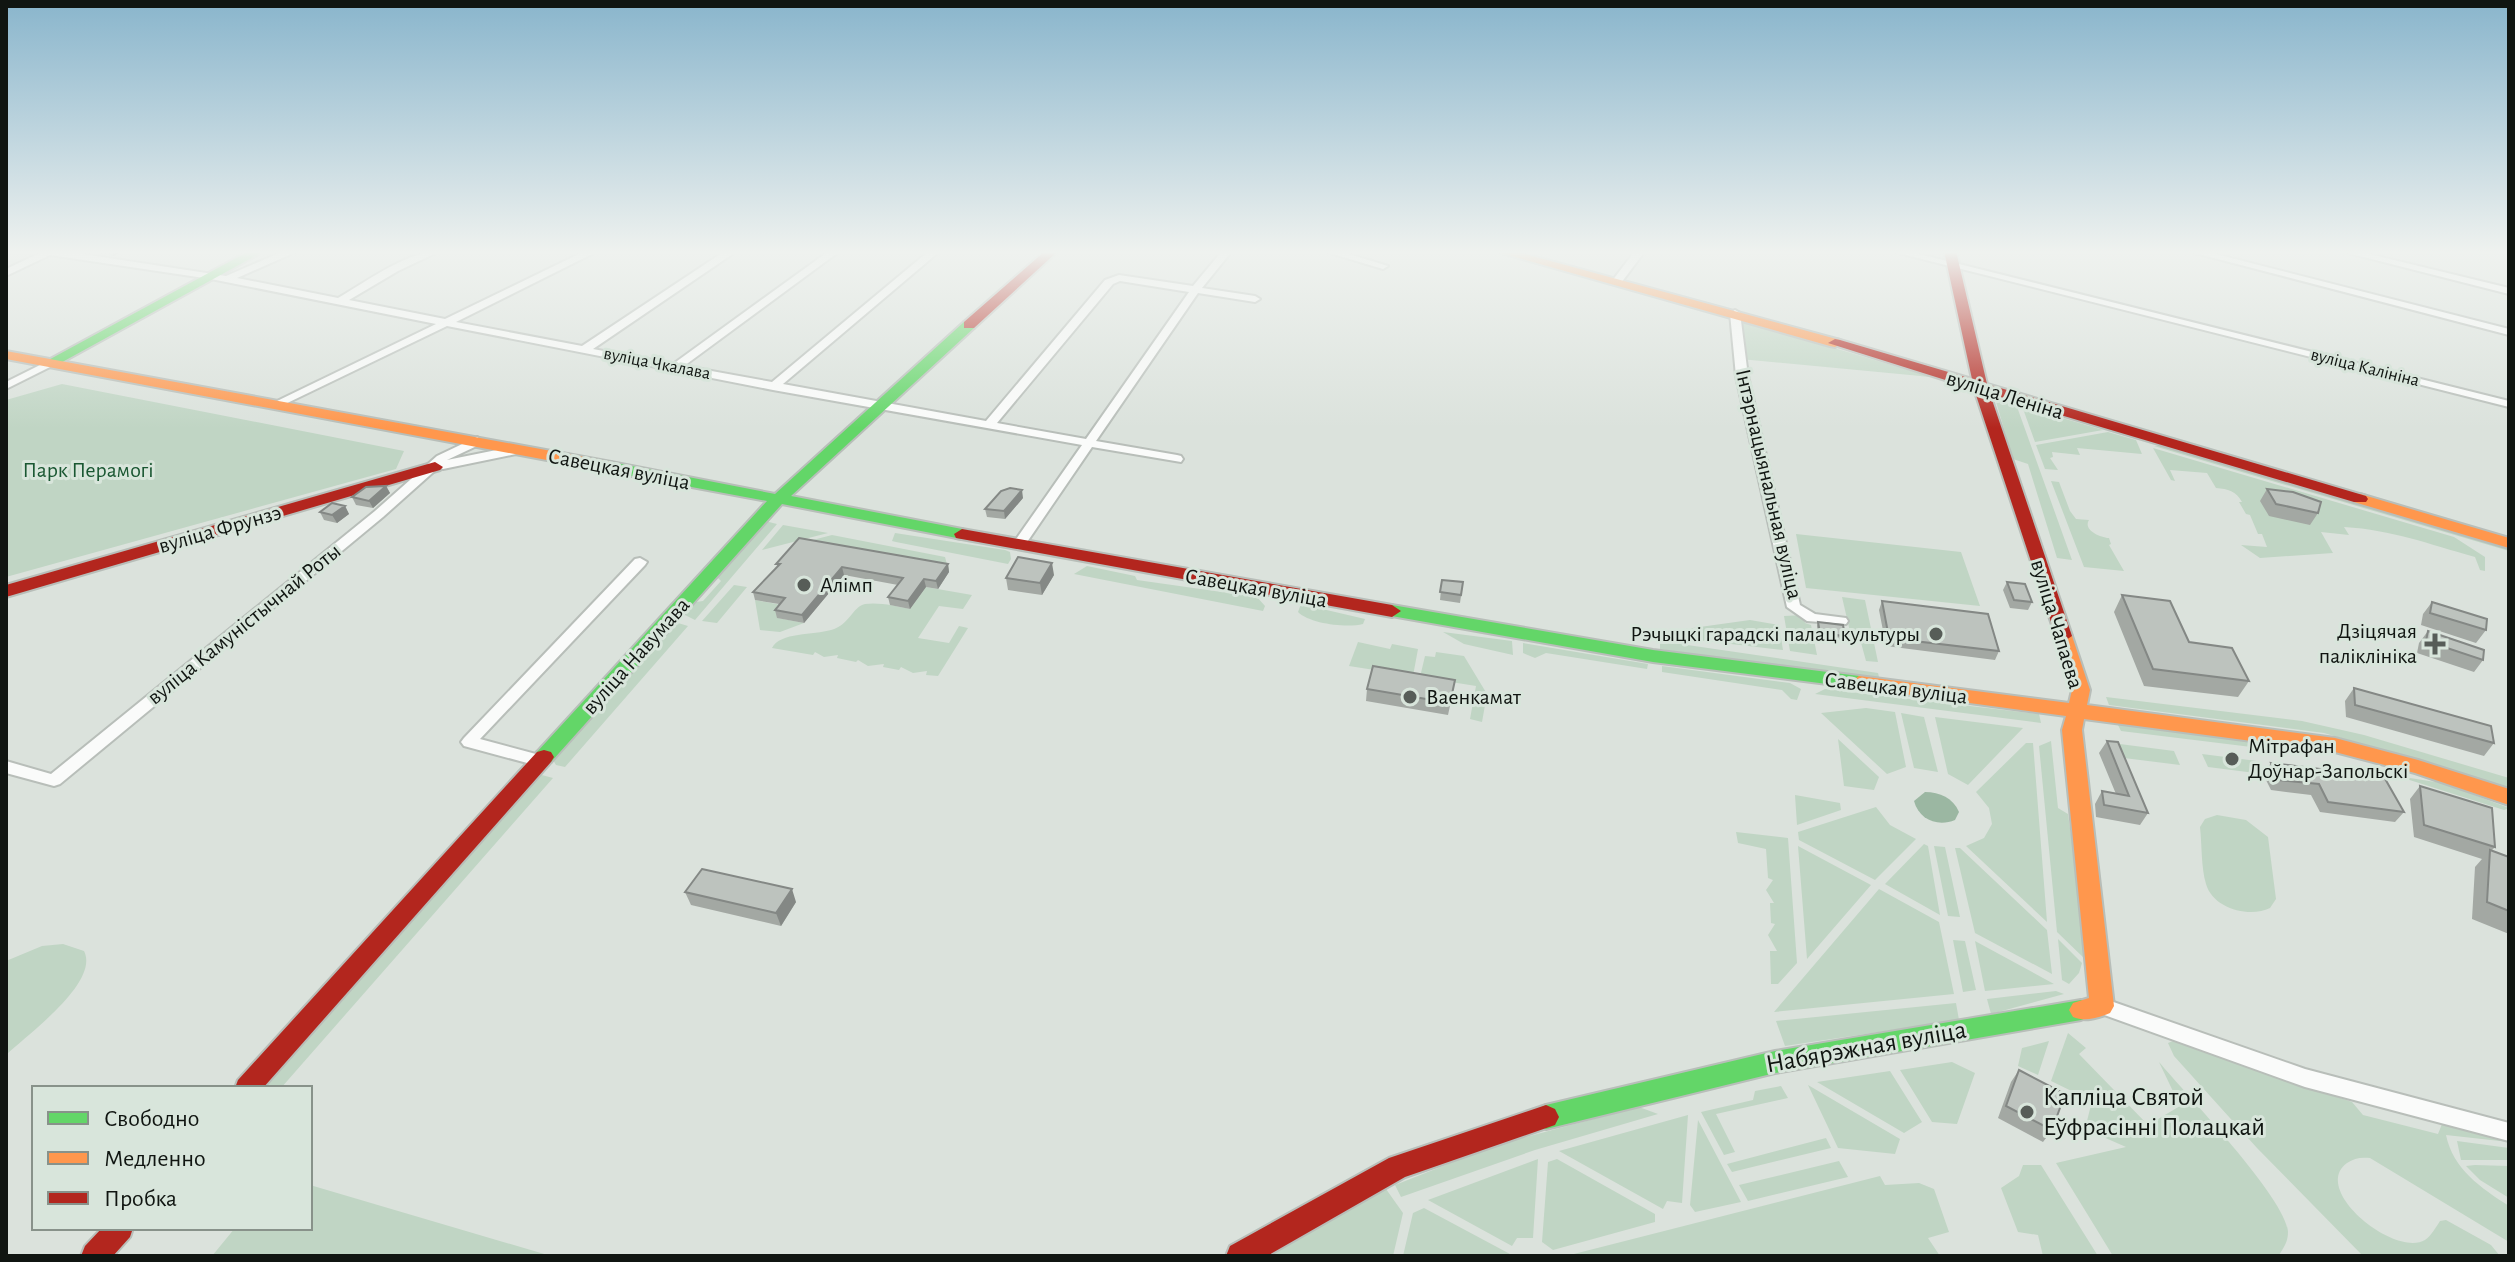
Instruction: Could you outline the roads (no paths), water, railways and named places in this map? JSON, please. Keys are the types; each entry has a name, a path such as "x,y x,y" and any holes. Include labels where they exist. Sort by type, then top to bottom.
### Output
{"street":[{"path":"6,386 155,310"},
{"name":"вуліца Чкалава","path":"388,310 773,387 1177,459"},
{"path":"279,404 470,310"},
{"path":"584,350 644,310"},
{"path":"675,368 754,310"},
{"path":"773,387 864,310"},
{"name":"вуліца Навумава","path":"249,1086 777,500 986,310"},
{"path":"989,425 1086,310"},
{"path":"1018,545 1181,310"},
{"name":"вуліца Леніна","path":"1724,310 2509,543"},
{"name":"вуліца Чапаева","path":"1963,310 1981,388 2081,690 2072,730 2102,1006"},
{"name":"вуліца Калініна","path":"2148,310 2509,404"},
{"path":"2422,310 2509,332"},
{"name":"Інтэрнацыянальная вуліца","path":"1735,313 1742,376 1794,607 1812,618 1841,621"},
{"name":"Савецкая вуліца","path":"6,355 520,449 1018,545 1653,656 2335,745 2418,767 2509,797"},
{"path":"438,463 445,435"},
{"name":"вуліца Фрунзэ","path":"458,460 477,441"},
{"name":"вуліца Фрунзэ","path":"438,463 477,441"},
{"name":"вуліца Фрунзэ","path":"6,591 438,463 520,449"},
{"name":"вуліца Камуністычнай Роты","path":"6,767 54,780 438,463"},
{"path":"542,761 469,742 640,562"},
{"name":"Набярэжная вуліца","path":"1240,1256 1398,1167 1558,1113 1775,1062 2102,1006 2305,1078 2509,1132"},
{"path":"95,1256 118,1230"}],"place":[{"name":"Алімп","path":"804,585"},
{"name":"Рэчыцкі гарадскі палац культуры","path":"1936,634"},
{"name":"Дзіцячая паліклініка","path":"2435,644"},
{"name":"Ваенкамат","path":"1410,697"},
{"name":"Мітрафан Доўнар-Запольскі","path":"2232,759"},
{"name":"Капліца Святой Еўфрасінні Полацкай","path":"2027,1112"}],"park label":[{"name":"Парк Перамогі","path":"88,470"}]}
